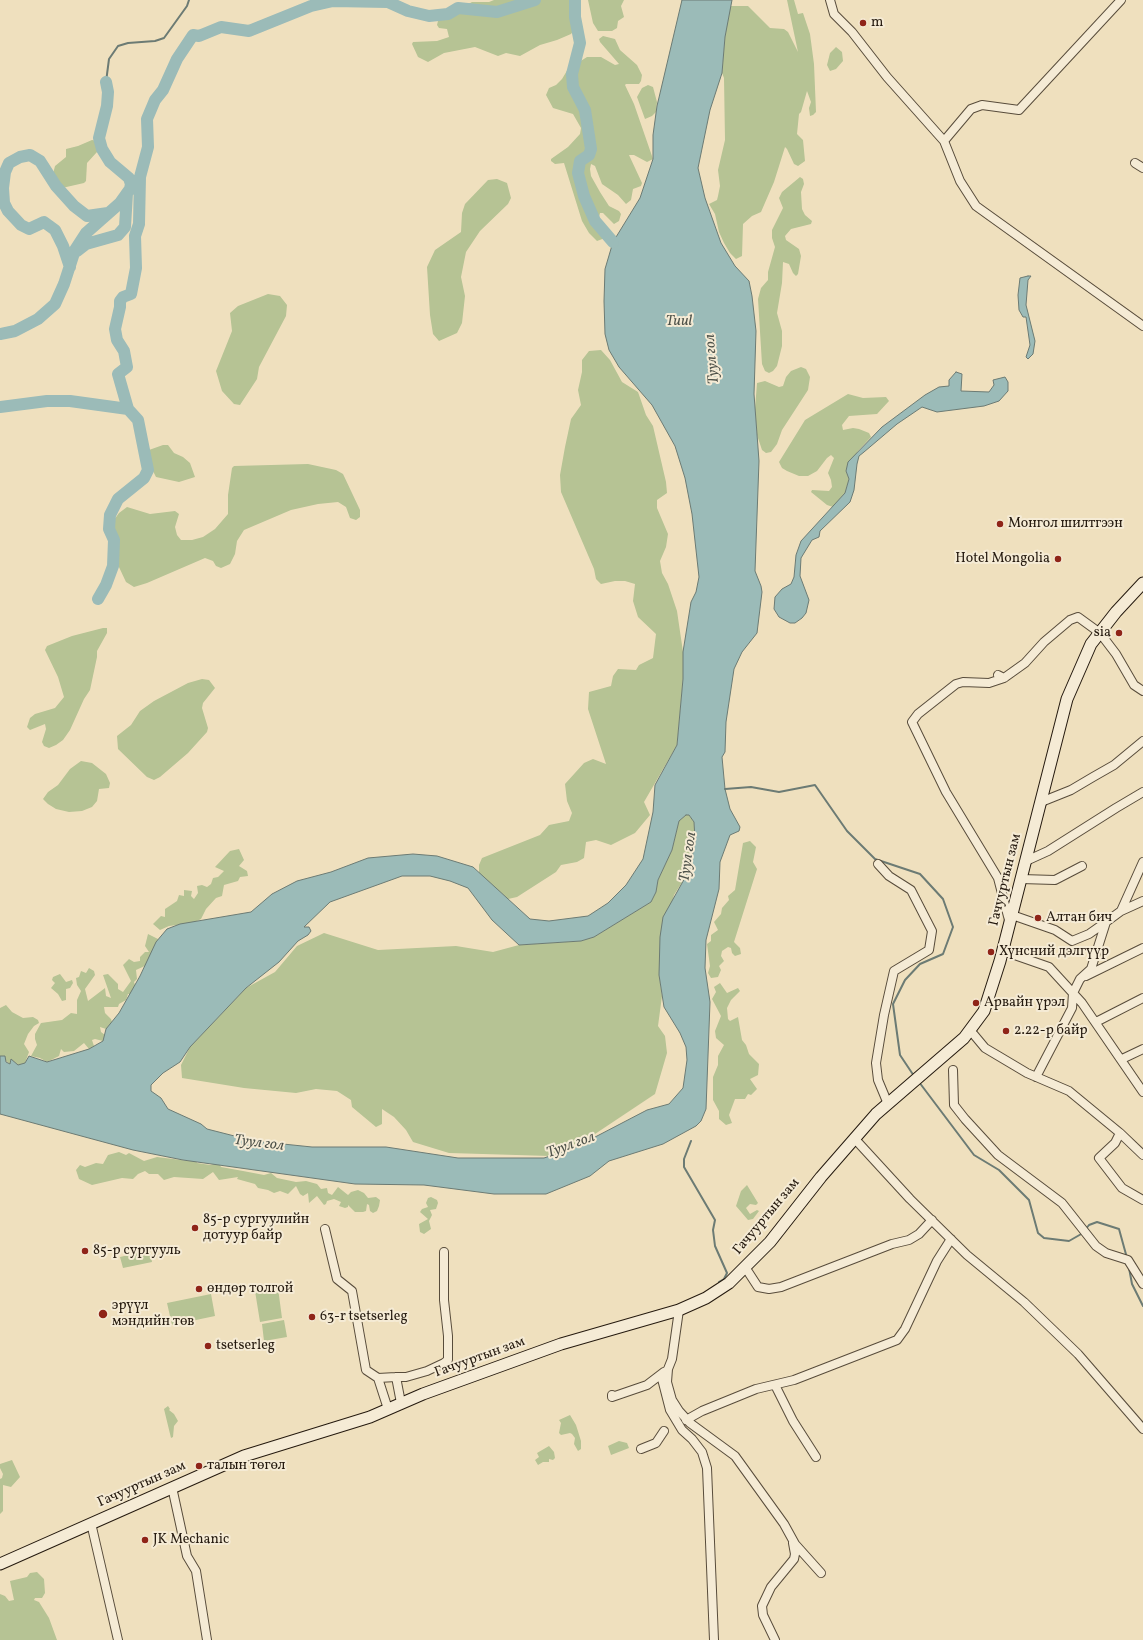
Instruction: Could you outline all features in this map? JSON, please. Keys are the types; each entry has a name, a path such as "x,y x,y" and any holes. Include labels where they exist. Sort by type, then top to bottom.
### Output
{"main road":[{"name":"Гачууртын зам","path":"0,1564 172,1487 253,1453 370,1417 561,1344 679,1310 706,1298 729,1283 770,1242 821,1177 876,1114 927,1071 970,1030 984,1010 1003,951 1067,699 1091,644 1116,612 1143,583"}],"street":[{"path":"830,0 834,14 852,32 887,77 944,141 960,181 976,206 1143,326"},
{"path":"944,141 971,109 982,105 1019,110 1121,0"},
{"path":"1135,163 1143,168"},
{"path":"1143,692 1134,685 1116,654 1100,633 1078,616 1070,620 1044,642 1025,663 989,684 963,682 956,684 918,714 912,722 946,792 998,878 1011,919 1055,930 1072,941 1088,934 1121,911 1143,901"},
{"path":"1041,802 1071,790 1093,778 1114,765 1143,741"},
{"path":"1026,862 1048,851 1143,792"},
{"path":"878,864 889,876 912,890 932,931 929,950 894,970 884,1014 876,1062 878,1080 888,1104"},
{"path":"1121,911 1143,864"},
{"path":"1021,879 1055,880 1082,866"},
{"path":"1036,1077 1072,1008 1073,993 1080,978 1090,969 1106,922"},
{"path":"1080,978 1143,948"},
{"path":"1003,951 1049,967 1073,993 1096,1022 1143,1092"},
{"path":"1096,1022 1143,998"},
{"path":"970,1030 985,1048 1036,1077 1069,1091 1120,1133 1143,1155"},
{"path":"1122,1060 1143,1049"},
{"path":"953,1070 954,1105 964,1119 998,1154 1062,1203 1096,1246 1106,1253 1128,1260 1143,1284"},
{"path":"1120,1133 1115,1143 1098,1158 1122,1188 1143,1200"},
{"path":"854,1138 967,1255 1024,1302 1078,1354 1143,1429"},
{"path":"745,1267 758,1287 769,1289 781,1286 892,1244 909,1240 919,1234 932,1220"},
{"path":"325,1229 337,1279 352,1291 366,1370 378,1378 406,1377 427,1372 448,1360 448,1336 444,1300 444,1252"},
{"path":"686,1420 702,1411 756,1389 794,1380 897,1340 905,1329 937,1261 952,1239"},
{"path":"679,1310 672,1359 668,1369 669,1393 686,1420 735,1456 784,1524 793,1541 821,1573"},
{"path":"612,1395 612,1397 647,1385 668,1369"},
{"path":"661,1375 670,1410 682,1430 692,1439 702,1452 707,1468 714,1640"},
{"path":"396,1377 401,1404"},
{"path":"378,1378 388,1409"},
{"path":"775,1385 793,1421 816,1458"},
{"path":"642,1450 656,1443 664,1431"},
{"path":"172,1487 187,1556 196,1571 207,1640"},
{"path":"91,1524 118,1640"},
{"path":"775,1640 763,1615 762,1606 771,1587 794,1559 795,1549 793,1541"}],"green space":[{"path":"494,0 574,0 574,30 571,34 540,45 520,56 506,53 498,56 475,47 444,53 428,62 418,57 412,44 413,42 437,41 449,37 447,29 439,28 437,25 438,21 472,2 489,2"},
{"path":"588,0 624,0 621,6 624,17 618,21 617,28 612,31 598,31 593,23"},
{"path":"787,0 794,0 798,14 803,13 810,34 814,64 816,112 810,116 809,108 811,102 807,91 801,112 799,114 797,134 803,140 805,161 798,166 794,164 785,147 774,182 761,212 752,216 743,224 742,256 736,259 724,243 719,232 715,214 709,204 717,200 718,196 720,186 718,170 725,140 724,78 722,73 729,13 731,6 748,6 770,28 784,29 788,32 798,52"},
{"path":"603,36 615,39 620,50 637,65 642,75 639,84 625,85 634,104 653,159 647,162 634,155 629,155 642,183 641,186 633,189 631,200 626,204 618,195 602,184 595,166 591,164 591,176 600,192 609,206 619,211 621,214 619,221 614,224 603,213 600,213 599,217 603,226 605,238 597,241 589,233 582,221 564,163 555,164 551,161 551,159 568,147 580,134 581,128 573,114 553,108 546,95 549,88 556,85 562,79 568,69 587,57 601,57 615,65 619,64 600,42 599,39"},
{"path":"836,47 842,52 843,61 836,69 830,71 827,65 830,53"},
{"path":"648,85 653,87 657,102 656,112 652,116 645,119 637,97 642,88"},
{"path":"92,140 97,141 99,147 97,152 87,163 86,181 84,183 62,188 56,181 53,174 55,166 66,157 66,149"},
{"path":"800,177 803,179 804,184 801,192 802,209 805,215 812,221 811,224 791,229 785,236 786,240 799,249 801,256 798,274 796,276 789,264 783,262 782,283 777,313 782,331 782,346 777,366 769,373 765,371 762,364 758,299 761,288 768,280 768,272 775,247 772,238 772,230 783,208 779,198 782,192"},
{"path":"497,179 507,183 511,198 508,204 480,231 466,252 461,277 465,296 462,323 457,333 439,341 433,334 430,315 427,267 435,250 461,232 462,213 465,204 488,180"},
{"path":"268,294 280,296 287,305 286,316 259,367 257,379 240,405 234,404 222,391 216,371 232,331 230,313 238,306"},
{"path":"601,350 610,360 622,382 638,392 646,415 653,426 666,482 667,493 657,500 657,508 668,534 666,547 660,561 662,573 668,584 677,611 683,652 683,679 677,745 644,802 650,815 635,833 611,845 596,840 586,842 584,858 577,862 561,865 556,872 517,897 508,899 479,873 479,865 482,858 540,835 549,825 569,821 572,813 567,801 565,784 584,763 593,759 606,764 588,709 589,692 611,686 613,676 618,669 636,670 639,665 653,658 656,634 638,617 633,601 635,584 625,581 615,581 601,584 596,579 594,569 561,492 560,475 571,419 581,405 578,390 582,372 582,360 589,351"},
{"path":"801,367 806,369 810,377 808,390 782,430 777,444 771,452 766,453 762,450 757,435 755,409 757,383 765,381 779,387 783,386 786,377 791,371"},
{"path":"848,394 863,398 886,397 889,401 877,414 849,416 842,425 843,430 853,428 859,429 869,433 871,437 858,451 846,471 849,479 845,493 833,507 827,505 811,492 812,490 829,491 832,487 828,473 834,458 831,455 817,471 808,476 799,476 787,471 782,468 779,462 805,420"},
{"path":"163,445 168,445 174,453 183,457 190,463 195,477 179,482 156,477 151,467 149,450"},
{"path":"308,464 336,470 343,474 360,510 360,517 356,520 350,518 346,507 338,502 318,504 291,510 244,530 237,541 235,554 230,564 221,568 216,566 213,561 205,558 147,583 134,587 126,582 118,565 118,543 113,527 114,520 119,513 127,507 150,514 175,511 179,514 175,527 177,535 181,540 192,540 203,537 215,529 228,514 228,495 232,468 234,466"},
{"path":"107,628 107,633 97,651 90,690 84,699 70,730 63,740 56,745 49,748 44,746 42,742 46,729 45,724 30,730 27,727 30,718 35,714 55,708 64,697 58,677 45,650 47,646 72,636"},
{"path":"202,679 209,680 215,688 203,703 202,708 208,728 207,732 188,753 160,777 154,780 147,777 118,749 117,736 131,725 140,711 154,701 188,683"},
{"path":"81,761 92,763 106,774 110,783 109,788 99,789 97,801 92,807 82,811 69,812 56,809 48,804 43,799 48,792 58,785 70,769"},
{"path":"686,815 689,815 694,822 695,840 692,858 686,876 674,895 659,975 662,996 658,1026 665,1036 667,1053 655,1094 592,1136 550,1156 449,1153 413,1142 406,1130 394,1117 382,1109 382,1124 376,1127 352,1107 351,1100 337,1091 316,1089 296,1093 244,1088 182,1078 181,1065 190,1047 246,988 275,972 297,946 324,933 378,950 456,946 493,952 519,945 581,941 594,937 651,902 656,892 658,880 672,850 679,821"},
{"path":"750,841 756,847 753,862 757,869 734,942 740,948 741,954 735,956 732,953 731,948 728,947 722,951 721,956 724,961 719,966 721,970 718,977 711,978 708,973 710,966 707,944 711,941 711,935 718,930 714,922 721,914 722,908 729,900 728,896 735,890 743,843"},
{"path":"239,849 244,860 239,866 247,871 248,876 240,877 238,881 224,885 222,896 216,898 206,909 201,919 193,923 169,926 160,930 153,924 161,916 165,917 165,909 177,901 179,895 184,896 184,890 192,891 191,896 194,899 198,893 197,886 202,885 207,887 211,884 213,878 218,877 224,871 215,867 230,851"},
{"path":"148,934 158,939 158,942 147,965 136,970 137,979 134,982 135,985 133,994 128,994 126,1000 119,1004 118,1007 104,1007 105,1013 112,1022 106,1029 100,1027 101,1032 105,1035 103,1041 95,1039 92,1040 94,1046 89,1049 84,1043 74,1051 64,1052 61,1049 59,1056 47,1062 40,1058 31,1056 37,1045 35,1034 41,1023 62,1020 71,1013 77,1014 77,1000 81,991 77,985 76,978 79,977 81,971 86,973 89,968 94,971 95,975 85,989 88,1001 105,988 106,996 111,998 103,975 108,974 118,984 118,989 123,992 131,981 123,965 129,959 134,962 140,961 140,957 145,952 149,952 145,946"},
{"path":"60,974 66,982 72,980 73,983 70,988 66,989 66,1000 62,1001 58,994 51,988 55,983 52,980 53,977"},
{"path":"720,983 727,993 738,988 740,991 731,1000 727,1008 728,1019 730,1021 738,1017 742,1040 746,1045 749,1054 759,1064 758,1075 750,1079 757,1089 751,1095 748,1094 745,1099 735,1099 729,1115 732,1123 726,1125 719,1119 719,1111 713,1100 713,1077 718,1065 718,1056 724,1045 716,1038 715,1031 721,1016 712,999 716,992 714,987"},
{"path":"6,1005 12,1012 23,1018 33,1017 38,1020 39,1023 34,1026 28,1034 24,1044 29,1052 25,1063 18,1065 11,1059 10,1064 0,1056 0,1008"},
{"path":"119,1152 126,1155 129,1153 144,1161 157,1157 189,1161 196,1160 197,1163 210,1165 219,1163 221,1167 264,1175 271,1173 277,1178 296,1182 306,1181 317,1184 321,1189 327,1188 328,1193 332,1195 338,1187 348,1195 351,1192 358,1190 364,1193 368,1198 376,1197 380,1200 379,1206 377,1211 373,1213 370,1211 369,1205 367,1204 366,1211 355,1212 348,1205 348,1207 345,1208 339,1206 341,1202 334,1199 327,1201 324,1205 317,1196 309,1203 308,1193 303,1196 300,1194 296,1186 288,1194 280,1191 274,1193 258,1188 255,1184 237,1179 238,1177 219,1180 213,1172 203,1179 174,1177 164,1180 158,1174 149,1174 145,1171 138,1174 133,1179 122,1178 92,1185 79,1179 76,1170 80,1165 85,1167 96,1163 103,1164 108,1155"},
{"path":"747,1185 758,1203 756,1205 750,1204 746,1208 750,1214 757,1210 759,1211 753,1219 748,1220 736,1206 741,1191"},
{"path":"431,1197 437,1200 438,1203 436,1209 430,1210 432,1215 429,1221 431,1229 424,1234 420,1232 419,1224 428,1219 420,1212 422,1209 428,1207 426,1203 428,1198"},
{"path":"150,1250 152,1262 123,1268 120,1257"},
{"path":"278,1288 282,1318 260,1322 255,1291"},
{"path":"211,1294 215,1316 172,1325 167,1303"},
{"path":"284,1320 287,1337 264,1341 262,1324"},
{"path":"168,1406 170,1409 169,1410 174,1414 178,1421 174,1426 173,1437 171,1438 164,1409"},
{"path":"570,1415 576,1425 581,1441 581,1449 578,1451 574,1444 575,1438 572,1434 561,1435 559,1433 561,1423 559,1420"},
{"path":"619,1441 627,1443 629,1448 611,1455 608,1446"},
{"path":"549,1446 554,1452 555,1458 553,1460 549,1459 549,1462 543,1462 538,1465 535,1460 539,1457 537,1453"},
{"path":"12,1460 20,1477 11,1487 3,1485 3,1511 0,1514 0,1479 2,1478 3,1474 0,1464"},
{"path":"37,1572 44,1579 45,1593 42,1598 35,1598 34,1600 39,1602 49,1618 57,1640 0,1640 0,1594 5,1596 9,1601 14,1600 10,1581 27,1577 30,1573"}],"water":[{"name":"Tuul","path":"682,0 732,0 725,37 722,73 710,110 698,168 705,198 721,243 735,266 749,281 752,296 756,331 754,394 759,461 755,571 762,592 757,633 742,652 734,669 726,722 725,752 722,757 725,789 730,809 740,827 739,831 730,835 720,862 719,889 706,940 705,968 710,1002 706,1109 701,1121 696,1126 663,1144 609,1161 590,1176 546,1194 494,1194 424,1185 355,1184 183,1160 133,1150 0,1114 0,1056 5,1056 6,1062 10,1064 11,1059 18,1065 25,1063 29,1056 47,1062 89,1049 103,1041 106,1029 119,1013 140,976 156,942 167,929 180,924 251,912 272,894 297,881 331,872 368,858 413,854 437,856 473,867 530,919 549,921 588,916 608,903 626,885 643,859 653,812 655,785 677,745 683,679 683,652 691,602 696,592 699,577 692,514 685,478 675,446 652,405 619,367 609,350 605,334 605,269 613,242 640,198 653,159 653,135 657,106","holes":["686,815 689,815 694,822 695,840 692,858 686,876 663,917 660,937 659,975 664,1007 680,1033 686,1047 687,1060 683,1088 669,1104 647,1110 574,1148 544,1158 458,1158 386,1147 312,1147 254,1141 207,1129 201,1124 168,1109 161,1098 151,1091 151,1085 163,1073 180,1062 190,1047 246,988 279,962 298,941 308,935 311,931 309,927 304,927 330,902 402,876 430,876 450,881 468,888 492,920 519,945 581,941 594,937 651,902 656,892 658,880 672,850 679,821"]},
{"path":"1031,276 1028,280 1026,305 1035,341 1033,354 1028,359 1026,357 1030,345 1026,317 1023,317 1019,310 1018,295 1020,278"},
{"path":"956,372 962,374 961,391 989,392 994,385 993,380 1005,377 1008,382 1008,391 999,401 984,406 937,412 922,407 897,424 859,456 854,490 850,502 820,531 819,537 812,540 801,558 800,576 809,600 806,613 795,623 790,623 779,617 774,609 775,597 782,589 791,584 794,577 796,555 801,541 845,493 849,479 846,471 848,462 882,427 925,395 939,387 949,386 949,380"}],"waterway":[{"path":"106,82 109,59 118,46 128,43 155,41 164,38 187,6 189,0"},
{"path":"98,599 106,585 113,566 114,540 109,529 110,515 118,499 144,478 148,470 138,420 128,409 118,374 127,367 124,351 117,340 115,329 120,301 123,297 131,294 136,268 135,236 139,224 140,177 148,147 147,119 155,100 163,90 177,59 193,35 199,36 221,27 249,31 311,6 333,1 388,2 408,11 429,16 448,14 458,8 497,12 535,0"},
{"path":"575,0 575,17 580,43 572,74 573,87 585,110 591,149 589,155 580,161 578,173 584,196 595,221 613,242"},
{"path":"0,334 15,331 38,319 55,304 64,284 75,250 86,233 120,203 130,189 131,184 129,178 110,162 102,149 99,138 107,106 108,92 106,82"},
{"path":"70,267 63,246 55,230 44,222 29,229 21,225 8,211 4,203 3,188 5,172 9,163 20,157 30,155 40,161 56,186 74,206 87,216 108,213"},
{"path":"77,251 86,244 118,235 125,227 127,193"},
{"path":"0,407 47,401 70,401 128,409"},
{"path":"725,789 751,787 779,792 815,785 847,831 875,859 920,874 943,899 953,927 943,954 920,964 905,980 893,1004 900,1055 914,1076"},
{"path":"919,1082 974,1155 999,1170 1029,1200 1038,1233 1044,1238 1069,1241 1083,1233"},
{"path":"691,1141 684,1159 684,1167 715,1220 713,1230 715,1246 727,1273 724,1279 719,1282"},
{"path":"1085,1230 1089,1225 1097,1222 1119,1229 1127,1258"},
{"path":"1129,1268 1132,1284 1143,1306"}],"place":[{"name":"m","path":"863,23"},
{"name":"Монгол шилтгээн","path":"1000,524"},
{"name":"Hotel Mongolia","path":"1058,559"},
{"name":"sia","path":"1119,633"},
{"name":"Алтан бич","path":"1038,918"},
{"name":"Хүнсний дэлгүүр","path":"991,952"},
{"name":"Арвайн үрэл","path":"976,1003"},
{"name":"2.22-р байр","path":"1006,1031"},
{"name":"85-р сургуулийн дотуур байр","path":"195,1228"},
{"name":"85-р сургууль","path":"85,1251"},
{"name":"өндөр толгой","path":"199,1289"},
{"name":"эрүүл мэндийн төв","path":"103,1314"},
{"name":"63-r tsetserleg","path":"312,1317"},
{"name":"tsetserleg","path":"208,1346"},
{"name":"талын төгөл","path":"199,1466"},
{"name":"JK Mechanic","path":"145,1540"}],"water label":[{"name":"Туул гол","path":"713,359"},
{"name":"Туул гол","path":"689,857"},
{"name":"Туул гол","path":"259,1144"},
{"name":"Туул гол","path":"571,1146"}]}
